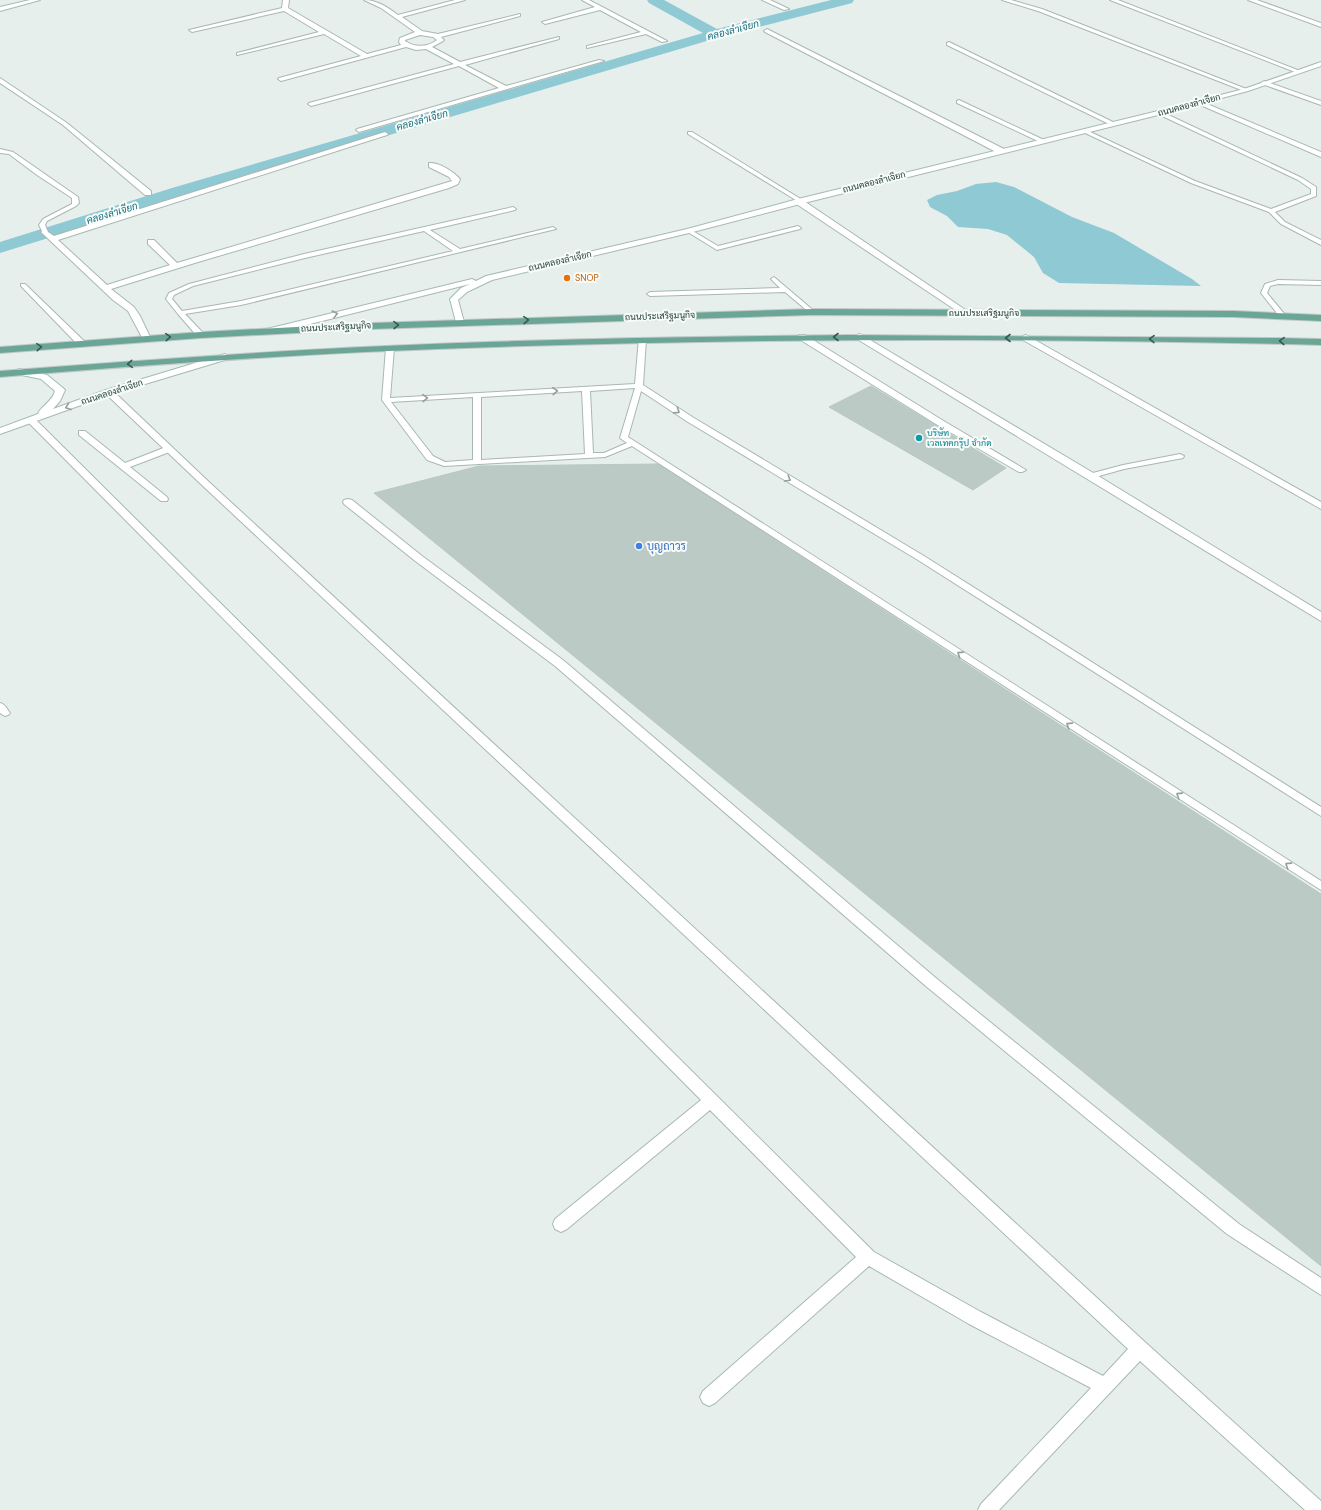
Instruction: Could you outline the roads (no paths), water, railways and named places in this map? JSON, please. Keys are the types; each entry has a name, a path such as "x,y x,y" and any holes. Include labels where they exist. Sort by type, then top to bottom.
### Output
{"main road":[{"name":"ถนนประเสริฐมนูกิจ","path":"0,350 201,335 460,322 812,312 1234,314 1321,318"},
{"path":"0,374 225,357 390,348 642,340 860,337 1321,342"}],"street":[{"path":"0,9 24,1 37,0"},
{"path":"285,9 286,0"},
{"path":"367,0 382,7 420,33 438,36 518,14"},
{"path":"396,17 462,0"},
{"path":"585,0 664,41"},
{"path":"765,0 786,9"},
{"path":"1005,0 1040,10 1246,90"},
{"path":"1113,0 1297,71"},
{"path":"1251,0 1321,25"},
{"path":"545,22 600,8"},
{"path":"192,30 285,9 366,56"},
{"path":"767,31 1001,151"},
{"path":"239,54 325,32"},
{"path":"589,47 647,32"},
{"path":"407,46 403,44 402,39 420,33"},
{"path":"281,79 407,46 427,47 439,42 440,40 438,36"},
{"path":"311,104 557,38"},
{"path":"949,44 1113,124"},
{"path":"427,47 504,88"},
{"path":"359,130 601,61"},
{"name":"ถนนคลองลำเจียก","path":"460,322 454,299 464,290 489,278 688,231 800,201 1200,103 1246,90 1297,71 1321,64"},
{"path":"0,80 65,124 148,193"},
{"path":"1200,103 1321,155"},
{"path":"49,236 86,227 385,134"},
{"path":"106,288 446,186 455,182 456,179 452,175 432,164"},
{"path":"800,201 966,313"},
{"path":"49,236 131,309 147,339"},
{"path":"151,242 176,266"},
{"path":"270,331 489,278"},
{"path":"860,337 1092,476 1321,617"},
{"path":"1026,338 1321,506"},
{"name":"ถนนคลองลำเจียก","path":"0,431 109,392 225,357"},
{"path":"20,372 44,377 60,390 59,395 52,406 31,420 868,1257 975,1318 1105,1386"},
{"path":"109,392 1140,1349 1318,1510"},
{"path":"348,502 418,558 559,663 932,983 1233,1229 1321,1287"},
{"path":"561,1224 711,1100"},
{"path":"709,1397 868,1257"},
{"path":"987,1510 1140,1349"}],"lane":[{"path":"1264,83 1321,103"},
{"path":"959,102 1042,141"},
{"path":"1160,113 1300,179 1314,188 1314,195 1271,211"},
{"path":"1084,131 1193,182 1271,211 1283,224 1321,243"},
{"path":"690,133 800,201"},
{"path":"0,151 11,153 39,174 75,197 76,203 74,205 45,220 42,225 49,236"},
{"path":"201,335 180,313 169,298 171,294 186,287 304,256 513,209"},
{"path":"688,231 717,248 798,228"},
{"path":"425,229 458,251"},
{"path":"180,313 241,303 553,229"},
{"path":"774,279 812,312"},
{"path":"1282,316 1264,293 1267,285 1278,282 1321,283"},
{"path":"23,285 82,344"},
{"path":"650,294 786,290"},
{"path":"802,337 939,422 1022,470"},
{"path":"642,340 639,386 624,438 1321,886"},
{"path":"390,348 386,400 430,458 444,464 605,455 633,443"},
{"path":"386,400 639,386 698,424 927,562 1321,812"},
{"path":"586,389 589,456"},
{"path":"477,395 477,462"},
{"path":"82,433 164,499"},
{"path":"123,466 169,449"},
{"path":"1092,476 1123,467 1180,456"}],"water":[{"path":"996,182 1014,187 1072,217 1114,233 1192,279 1201,286 1059,283 1043,273 1034,257 1007,235 988,229 958,227 947,216 930,207 927,200 937,195 957,191 976,184"}],"waterway":[{"path":"654,0 715,34"},
{"name":"คลองลำเจียก","path":"715,34 847,0"},
{"name":"คลองลำเจียก","path":"0,248 178,192 715,34"}],"place":[{"name":"SNOP","path":"567,278"},
{"name":"บริษัท เวลเทคกรุ๊ป จำกัด","path":"919,438"},
{"name":"บุญถาวร","path":"639,546"}]}
